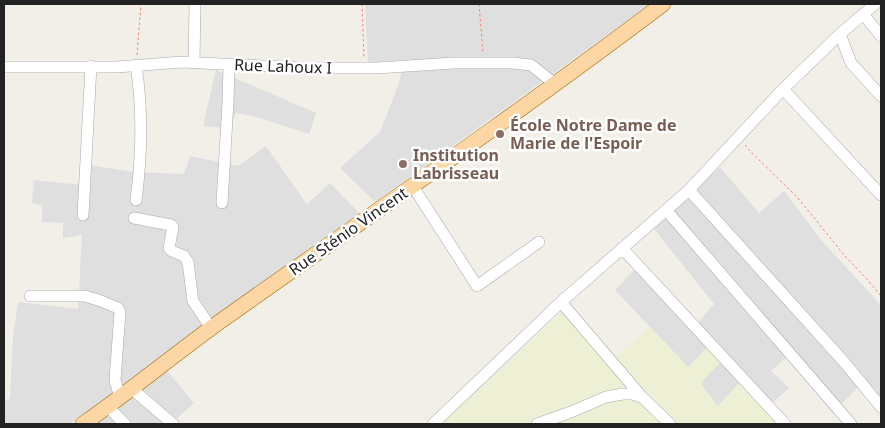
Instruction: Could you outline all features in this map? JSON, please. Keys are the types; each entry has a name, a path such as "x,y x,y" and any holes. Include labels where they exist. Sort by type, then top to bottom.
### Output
{"main road":[{"name":"Rue Sténio Vincent","path":"83,424 114,403 211,328 555,84 663,4"}],"street":[{"path":"194,63 195,4"},
{"path":"433,424 561,302 689,190 783,89 840,34 875,4"},
{"path":"863,14 881,36"},
{"path":"840,34 851,63 881,96"},
{"name":"Rue Lahoux I","path":"4,67 117,67 182,62 304,68 365,68 513,63 531,65 555,84"},
{"path":"136,65 142,137 136,200"},
{"path":"222,204 229,65"},
{"path":"84,215 91,66"},
{"path":"783,89 881,195"},
{"path":"412,185 477,286 539,242"},
{"path":"689,190 845,363 881,407"},
{"path":"666,210 851,424"},
{"path":"134,218 171,225 169,248 184,256 188,262 193,301 211,328"},
{"path":"622,248 785,424"},
{"path":"30,296 84,296 118,308 120,312 114,403 125,424"},
{"path":"561,302 642,397 670,424"},
{"path":"132,389 173,424"},
{"path":"537,424 606,397 632,394 642,397"}],"path":[{"path":"136,65 141,4"},
{"path":"362,4 365,68"},
{"path":"479,4 484,63"},
{"path":"738,137 797,197 845,256 881,296"}],"shaded area":[{"path":"365,4 650,4 375,202 340,168 380,132 399,83 404,60 368,63"},
{"path":"216,70 316,113 309,134 253,116 236,113 229,128 203,126"},
{"path":"266,146 307,204 330,183 360,214 70,424 4,424 4,400 10,399 13,336 18,302 78,309 82,235 63,238 63,223 42,222 42,205 32,203 34,180 82,185 83,164 134,172 184,174 190,156 238,166"},
{"path":"720,167 759,213 784,191 822,241 881,305 881,410 858,387 833,413 786,358 771,371 789,388 770,405 718,406 700,383 726,356 688,367 615,290 635,269 697,324 714,304 654,229"},
{"path":"164,367 194,403 174,421 177,424 87,424"}],"green space":[{"path":"563,311 608,363 650,327 688,367 713,342 726,356 700,384 718,406 745,377 770,405 775,424 441,424"}],"place":[{"name":"École Notre Dame de Marie de l'Espoir","path":"500,134"},
{"name":"Institution Labrisseau","path":"403,164"}]}
